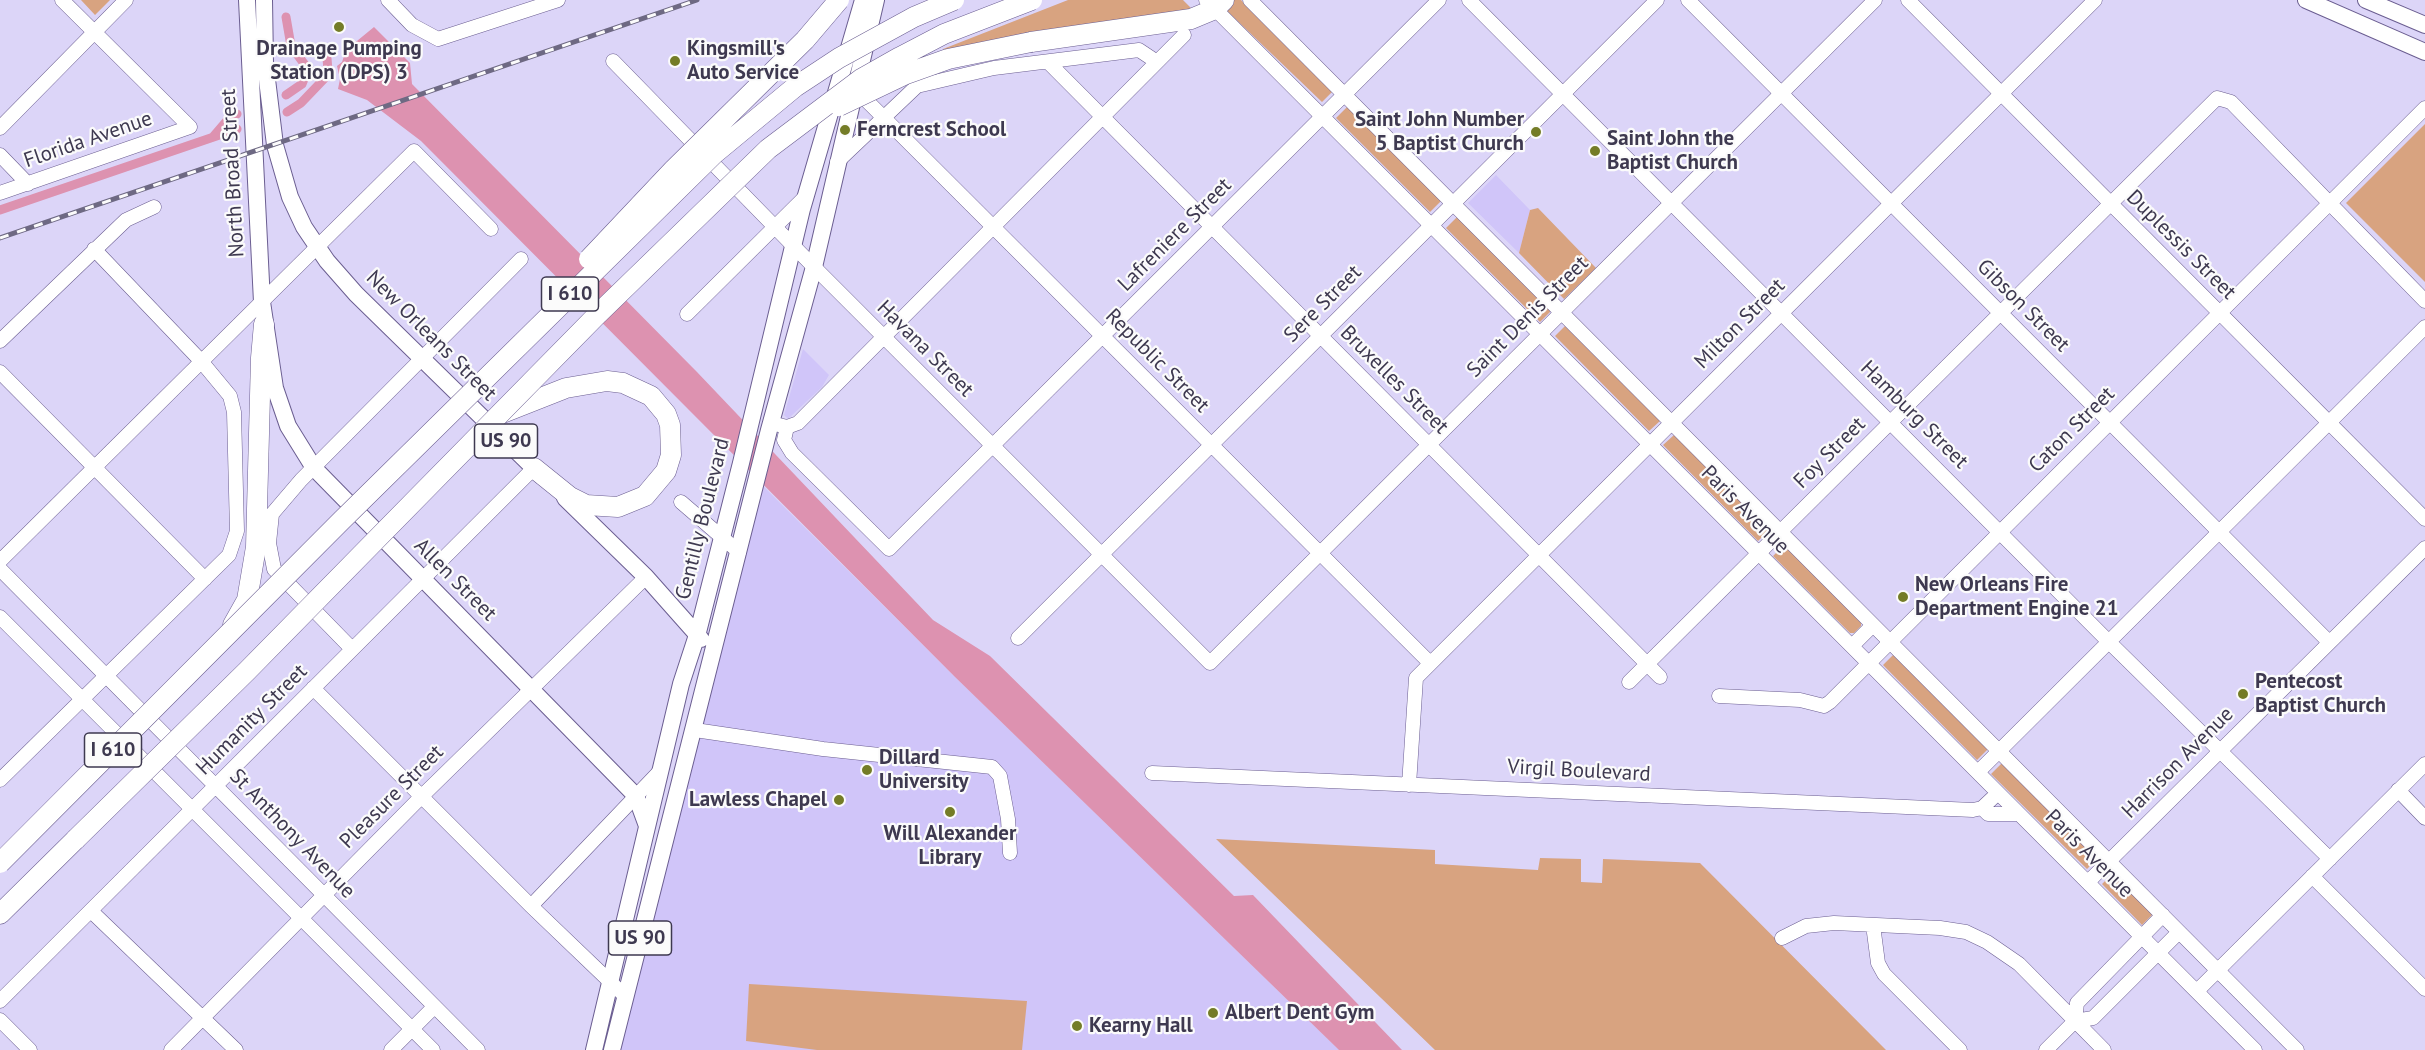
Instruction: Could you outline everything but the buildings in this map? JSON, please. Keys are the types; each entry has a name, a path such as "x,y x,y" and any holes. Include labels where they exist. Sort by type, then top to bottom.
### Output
{"highway":[{"path":"525,339 531,322 616,229 806,40 839,0"},
{"name":"I 610","path":"0,863 692,174 761,114 839,58 914,17 954,0"},
{"name":"I 610","path":"0,916 256,662 497,415 695,217 768,149 861,79 944,34 1032,0"},
{"path":"768,149 842,105 906,74 948,59 1031,42 1183,21 1215,3"},
{"path":"225,637 241,614 251,585 256,547 261,358 265,334"},
{"path":"497,415 566,388 607,381 623,383 651,396 666,414 672,438 671,455 666,471 645,496 618,507 586,505 570,497 534,468"}],"main road":[{"name":"North Broad Street","path":"247,0 265,334"},
{"name":"North Broad Street","path":"264,0 265,63 275,144"},
{"name":"Gentilly Boulevard","path":"594,1050 660,771 698,632 793,246 863,0"},
{"name":"Gentilly Boulevard","path":"612,1050 748,517 776,427 876,0"},
{"path":"2366,0 2425,25"},
{"path":"2314,1 2425,52"},
{"name":"New Orleans Street","path":"275,144 290,197 317,248 356,294 646,577 698,632 705,648 709,668"},
{"name":"Allen Street","path":"265,334 281,410 314,468 636,796 647,827"}],"street":[{"path":"62,0 94,33"},
{"path":"0,128 126,0"},
{"path":"388,0 422,33 438,39 553,1"},
{"name":"Paris Avenue","path":"1250,0 2297,1050"},
{"name":"Lafreniere Street","path":"776,427 792,453 889,549 1439,0"},
{"name":"Hamburg Street","path":"1469,0 2109,642 2330,859"},
{"name":"Sere Street","path":"1018,638 1657,0"},
{"name":"Gibson Street","path":"1688,0 2329,642"},
{"name":"Saint Denis Street","path":"1210,663 1321,556 1875,0"},
{"name":"Duplessis Street","path":"1908,0 2425,519"},
{"name":"Milton Street","path":"1409,785 1416,678 2095,0"},
{"name":"Paris Avenue","path":"1215,3 1431,226 2255,1050"},
{"name":"Florida Avenue","path":"0,193 190,128 94,33"},
{"path":"776,427 798,423 1184,35"},
{"path":"837,163 917,86 957,75 1139,50 1157,62"},
{"name":"Havana Street","path":"613,61 793,246 1210,663"},
{"name":"Bruxelles Street","path":"1048,62 1660,677"},
{"name":"Republic Street","path":"855,88 1430,663"},
{"name":"Foy Street","path":"1629,682 2217,98 2231,102 2328,203"},
{"name":"Caton Street","path":"1719,696 1800,700 1824,706 2425,108"},
{"path":"0,561 414,151 491,229"},
{"path":"0,155 28,184"},
{"path":"687,314 806,196"},
{"path":"2328,203 2425,301"},
{"path":"0,341 126,220 154,207"},
{"path":"0,780 229,555 237,531 234,412 223,384 94,249"},
{"path":"352,649 274,569 270,559 272,514 314,468 521,258"},
{"path":"1978,772 2425,327"},
{"path":"0,372 205,579"},
{"name":"Humanity Street","path":"0,1001 534,468"},
{"path":"681,502 739,552"},
{"name":"Harrison Avenue","path":"2088,882 2425,548"},
{"name":"St Anthony Avenue","path":"0,569 106,678 216,785 323,897 478,1050"},
{"name":"Pleasure Street","path":"171,1050 421,797 646,577"},
{"path":"0,617 433,1050"},
{"path":"1852,646 1873,625"},
{"path":"313,688 531,906 626,996"},
{"path":"695,730 823,749 992,767 1000,776 1008,819 1010,853"},
{"path":"2197,991 2425,764"},
{"path":"531,906 660,771"},
{"name":"Virgil Boulevard","path":"1152,772 1409,785 1982,808 1988,814 2019,814"},
{"path":"2398,790 2425,818"},
{"path":"1982,808 1998,793"},
{"path":"2313,876 2425,989"},
{"path":"91,911 236,1050"},
{"path":"2075,1021 2077,1003 2163,915"},
{"path":"1782,938 1797,929 1818,923 1940,928 1966,932 1987,942 2019,964 2104,1050"},
{"path":"1873,925 1877,957 1884,974 1960,1050"},
{"path":"2046,1050 2075,1021 2093,1018 2179,932"},
{"path":"391,1050 434,1007"},
{"path":"0,1020 30,1050"}],"shaded area":[{"path":"81,0 110,0 95,15"},
{"path":"1068,0 1183,0 1195,12 945,54 943,49"},
{"path":"1234,0 1241,0 1332,92 1322,102 1225,9"},
{"path":"374,27 410,63 412,84 697,372 933,620 990,656 1234,896 1253,895 1402,1050 1339,1050 954,676 421,141 367,100 338,89 340,79 337,66 342,62 346,50"},
{"path":"1347,107 1441,201 1430,212 1336,118"},
{"path":"2425,124 2425,282 2346,203"},
{"path":"1496,175 1530,210 1519,253 1468,203"},
{"path":"1538,208 1596,268 1564,299 1519,253 1530,210"},
{"path":"1457,217 1551,311 1540,322 1446,228"},
{"path":"1565,326 1660,421 1649,431 1555,336"},
{"path":"803,349 829,375 822,387 788,419 784,415"},
{"path":"1674,435 1769,530 1758,541 1663,445"},
{"name":"Dillard University","path":"757,480 954,676 1339,1050 612,1050"},
{"path":"1784,545 1861,622 1861,626 1854,633 1850,633 1773,556"},
{"path":"1894,654 1988,749 1977,760 1883,665"},
{"path":"2002,763 2097,859 2087,869 1991,774"},
{"path":"1216,839 1435,850 1435,864 1538,870 1540,858 1581,859 1581,882 1602,883 1603,859 1700,863 1886,1050 1435,1050"},
{"path":"2112,874 2153,914 2142,925 2102,884"},
{"path":"749,984 1027,1001 1022,1050 817,1050 746,1041"}],"waterway":[{"path":"286,17 291,46 308,69 302,84 286,95"},
{"path":"287,112 301,103 324,79 328,71 327,58"},
{"path":"213,137 231,116 237,114"},
{"path":"0,210 237,129"}],"railway":[{"path":"0,238 697,0"}],"place":[{"name":"Drainage Pumping Station (DPS) 3","path":"339,27"},
{"name":"Kingsmill's Auto Service","path":"675,61"},
{"name":"Ferncrest School","path":"845,130"},
{"name":"Saint John Number 5 Baptist Church","path":"1536,132"},
{"name":"Saint John the Baptist Church","path":"1595,151"},
{"name":"New Orleans Fire Department Engine 21","path":"1903,597"},
{"name":"Pentecost Baptist Church","path":"2243,694"},
{"name":"Dillard University","path":"867,770"},
{"name":"Lawless Chapel","path":"839,800"},
{"name":"Will Alexander Library","path":"950,812"},
{"name":"Albert Dent Gym","path":"1213,1013"},
{"name":"Kearny Hall","path":"1077,1026"}]}
